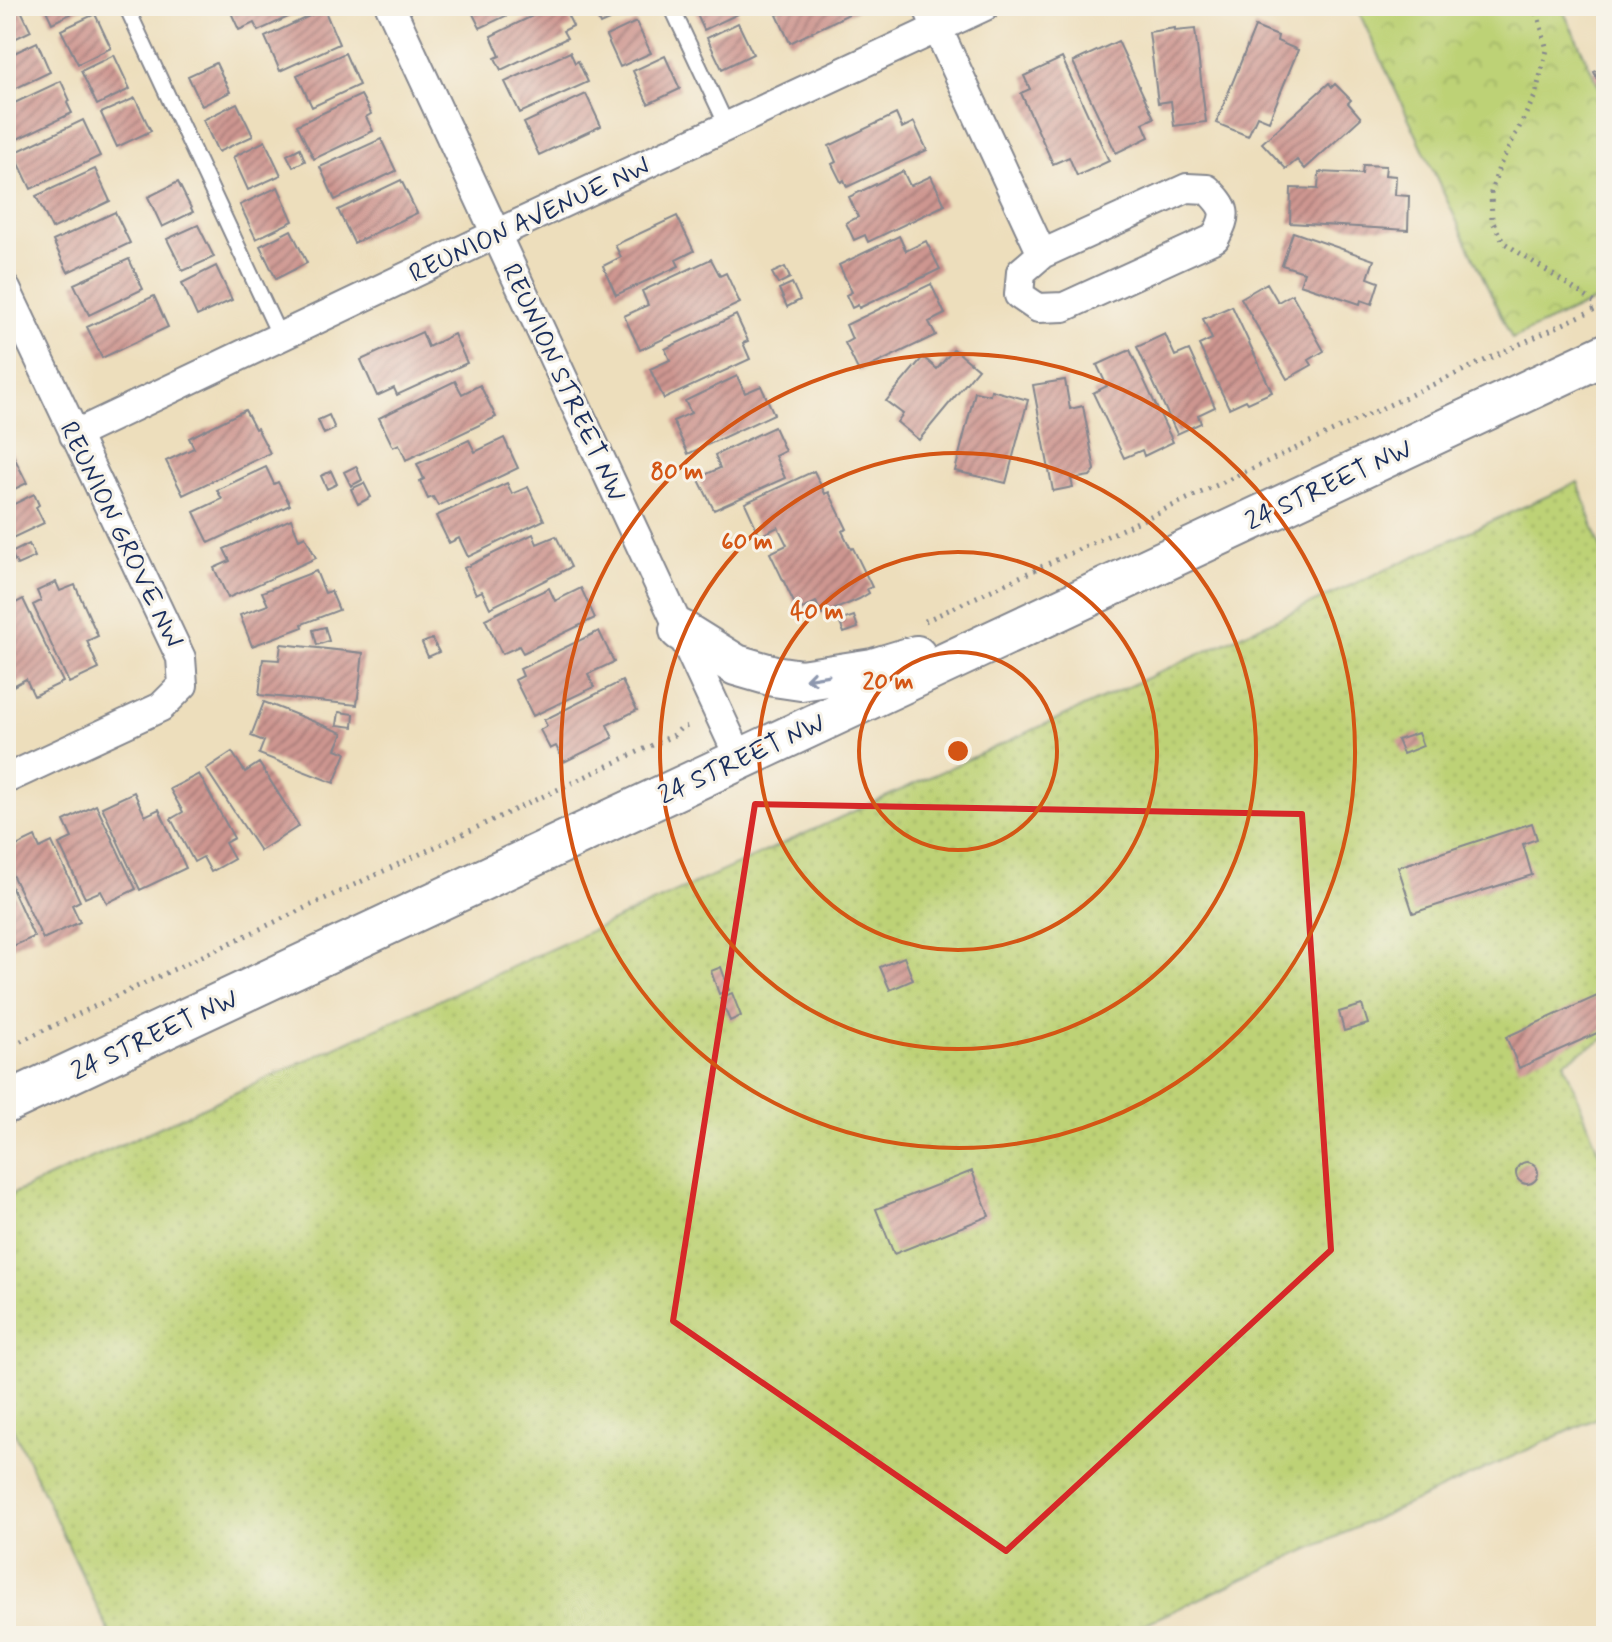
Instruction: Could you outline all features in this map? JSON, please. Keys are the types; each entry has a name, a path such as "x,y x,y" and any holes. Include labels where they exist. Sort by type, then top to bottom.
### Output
{"street":[{"name":"REUNION STREET NW","path":"390,6 740,759"},
{"name":"REUNION AVENUE NW","path":"74,435 727,126 932,17 985,6"},
{"path":"932,17 1042,254"},
{"path":"1187,188 1207,189 1222,204 1224,221 1215,238 1064,307 1038,308 1019,295 1021,272 1042,254 1187,188"},
{"name":"REUNION GROVE NW","path":"6,289 181,658 183,685 161,707 6,779"},
{"name":"24 STREET NW","path":"6,1103 1606,354"},
{"path":"680,630 736,665 801,680 873,669 1028,625"}],"lane":[{"path":"126,6 280,337"},
{"path":"671,6 727,126"}],"path":[{"path":"1532,6 1539,19 1547,50 1535,96 1499,167 1491,192 1492,220 1503,242 1603,305"},
{"path":"922,622 1603,305"},
{"path":"6,1048 674,735 681,728"}],"highlighted area":[{"path":"755,804 1302,814 1331,1250 1006,1551 673,1321"}],"green space":[{"path":"1356,6 1561,6 1606,101 1606,295 1512,339"},
{"path":"1578,482 1606,563 1606,1038 1564,1062 1606,1171 1606,1414 1118,1636 111,1636 6,1414 6,1197"}],"building":[{"path":"6,6 19,6 31,31 6,43"},
{"path":"44,6 87,6 52,23"},
{"path":"228,6 312,6 258,31 254,23 239,30"},
{"path":"469,6 527,6 480,28"},
{"path":"553,6 563,6 573,26 563,31 567,38 501,70 495,58 500,56 491,36"},
{"path":"592,6 630,6 632,10 600,24"},
{"path":"693,6 734,6 738,14 704,30"},
{"path":"775,6 858,6 859,9 790,43"},
{"path":"324,9 339,44 280,71 265,37"},
{"path":"95,14 111,48 78,64 61,30"},
{"path":"636,22 651,53 620,67 606,36"},
{"path":"738,23 753,54 722,69 707,38"},
{"path":"1255,27 1278,36 1277,41 1298,50 1269,121 1257,116 1248,136 1216,123"},
{"path":"1175,28 1175,31 1195,29 1206,122 1174,126 1171,101 1158,103 1149,32"},
{"path":"1118,41 1154,118 1143,123 1149,137 1116,153 1073,62"},
{"path":"37,42 50,72 6,93 6,57"},
{"path":"570,52 588,82 520,113 505,82"},
{"path":"345,53 359,85 312,107 297,75"},
{"path":"114,55 130,89 97,105 81,71"},
{"path":"665,56 680,89 648,104 633,71"},
{"path":"1062,58 1109,161 1077,176 1069,157 1053,164 1021,93 1030,89 1024,76"},
{"path":"216,63 230,92 202,106 188,76"},
{"path":"1606,67 1606,87 1602,89 1594,72"},
{"path":"61,81 72,113 9,143 6,136 6,107"},
{"path":"1329,83 1332,87 1335,84 1351,100 1348,103 1361,118 1305,169 1297,160 1286,169 1262,143"},
{"path":"586,94 601,126 539,155 524,123"},
{"path":"361,95 371,114 366,117 373,131 314,159 297,125"},
{"path":"135,98 151,131 117,147 101,113"},
{"path":"237,103 253,136 218,152 203,120"},
{"path":"896,114 902,128 914,122 927,150 847,187 832,164 836,162 829,146"},
{"path":"83,120 100,156 31,189 14,153"},
{"path":"381,139 396,171 335,200 320,167"},
{"path":"265,141 281,175 248,190 233,157"},
{"path":"300,148 305,161 293,167 287,155"},
{"path":"1363,165 1386,166 1385,175 1396,176 1395,195 1409,196 1408,230 1290,223 1291,188 1318,189 1319,172 1362,174"},
{"path":"95,169 110,201 52,229 36,196"},
{"path":"903,171 910,186 931,176 945,205 868,242 865,235 854,240 846,223 858,217 849,197"},
{"path":"401,180 417,213 354,243 338,210"},
{"path":"178,182 193,212 162,227 148,197"},
{"path":"278,187 293,221 256,239 240,205"},
{"path":"115,212 130,243 68,272 53,241"},
{"path":"677,216 694,251 676,260 679,266 616,295 603,266 621,257 615,245"},
{"path":"198,225 214,257 183,271 167,239"},
{"path":"291,230 307,263 276,279 260,246"},
{"path":"1293,232 1374,260 1368,278 1379,282 1372,304 1361,300 1360,304 1300,284 1304,272 1282,265"},
{"path":"899,236 906,251 926,241 940,269 859,308 858,305 852,308 846,295 852,292 839,265"},
{"path":"129,259 143,289 89,315 74,284"},
{"path":"711,259 720,276 726,273 740,303 640,350 624,316 648,305 642,291"},
{"path":"216,266 232,300 197,316 182,283"},
{"path":"785,267 790,278 778,284 772,273"},
{"path":"792,283 800,300 787,307 779,289"},
{"path":"1267,283 1278,302 1292,294 1324,351 1309,360 1312,365 1287,379 1241,298"},
{"path":"931,284 945,314 929,322 936,335 859,372 845,343 852,339 846,325"},
{"path":"154,296 168,327 102,358 87,327"},
{"path":"1232,306 1272,392 1229,408 1199,345 1212,339 1203,319"},
{"path":"736,315 748,341 743,343 750,359 664,399 650,369 670,360 665,349"},
{"path":"422,332 428,347 454,334 467,363 397,395 394,388 377,396 361,360"},
{"path":"1165,334 1175,356 1189,350 1215,407 1198,415 1201,423 1177,434 1137,347"},
{"path":"954,349 978,369 919,440 897,422 903,414 886,401 923,357 937,369"},
{"path":"1130,350 1173,442 1144,456 1142,450 1124,458 1093,393 1107,386 1097,365"},
{"path":"737,376 745,393 761,386 774,414 688,454 673,421 691,413 685,401"},
{"path":"1065,380 1070,409 1083,406 1095,470 1090,476 1071,479 1073,487 1053,491 1033,385"},
{"path":"455,381 462,394 480,385 496,417 406,460 399,444 393,447 379,418"},
{"path":"991,390 1028,400 1006,483 955,471 975,392 990,395"},
{"path":"245,410 270,453 183,495 166,461 194,448 189,438"},
{"path":"329,415 335,429 324,434 318,420"},
{"path":"774,427 785,451 775,456 785,478 714,510 698,478 720,468 715,455"},
{"path":"504,438 518,468 438,506 433,497 428,499 417,464 469,440 475,452"},
{"path":"11,451 27,483 6,493 6,454"},
{"path":"356,466 362,480 351,486 344,472"},
{"path":"266,467 290,505 209,543 194,512 222,499 217,490"},
{"path":"331,471 337,484 327,489 321,476"},
{"path":"814,471 825,494 829,492 847,529 842,531 872,587 859,599 822,615 816,602 798,611 770,553 787,545 778,527 760,536 745,503"},
{"path":"364,483 371,497 358,504 351,489"},
{"path":"507,483 512,494 528,487 544,520 468,557 459,538 449,543 436,516"},
{"path":"34,494 44,523 6,541 6,508"},
{"path":"291,519 299,539 305,536 316,558 228,598 214,568 230,561 224,549"},
{"path":"533,534 537,544 556,536 571,567 490,608 482,591 476,594 464,568"},
{"path":"29,544 35,557 17,565 11,553"},
{"path":"316,571 325,593 331,591 339,610 252,646 240,615 268,605 262,592"},
{"path":"56,582 60,591 75,585 98,636 87,641 99,669 69,683 33,605 41,601 37,591"},
{"path":"549,588 555,601 581,588 595,618 523,653 519,646 502,654 485,619"},
{"path":"23,599 63,682 34,696 26,679 13,686 6,671 6,608"},
{"path":"854,616 858,628 844,633 839,621"},
{"path":"325,627 329,641 317,645 313,630"},
{"path":"599,631 614,662 588,674 594,687 533,716 515,680 523,676 520,669"},
{"path":"432,639 439,652 428,657 422,643"},
{"path":"281,644 363,653 357,705 259,695 263,659 279,660"},
{"path":"622,681 637,710 607,725 613,738 564,762 556,746 550,749 540,730 547,726 544,720"},
{"path":"264,702 343,733 336,749 346,753 334,783 259,754 264,741 251,736"},
{"path":"339,712 354,714 353,727 337,725"},
{"path":"1418,733 1423,746 1403,754 1397,740"},
{"path":"232,752 245,772 259,763 299,826 260,851 206,769"},
{"path":"199,774 234,838 225,843 234,859 211,872 203,857 194,862 171,819 183,812 170,789"},
{"path":"134,792 145,816 159,809 186,868 140,890 102,807"},
{"path":"96,805 136,889 107,903 101,891 85,898 59,844 72,838 64,821"},
{"path":"1532,823 1537,839 1523,844 1532,875 1413,913 1398,867"},
{"path":"35,837 40,848 52,842 80,901 72,905 80,922 43,939 6,862 6,851"},
{"path":"6,875 34,937 6,949"},
{"path":"904,957 913,980 890,990 880,967"},
{"path":"721,967 729,990 719,994 711,971"},
{"path":"1606,992 1606,1029 1519,1068 1506,1037"},
{"path":"732,993 741,1016 730,1021 720,998"},
{"path":"1362,1005 1368,1024 1344,1031 1339,1012"},
{"path":"1527,1162 1538,1173 1527,1184 1516,1173"},
{"path":"972,1171 989,1216 894,1254 876,1209"}]}
